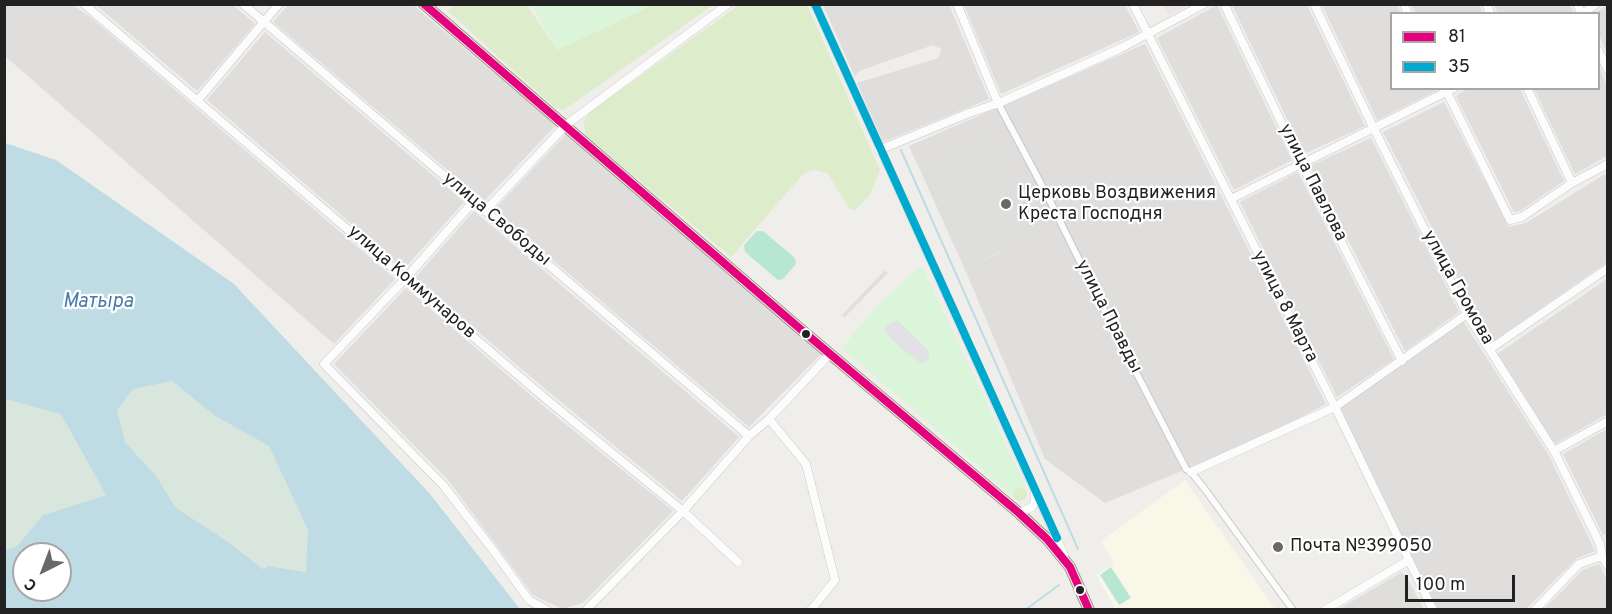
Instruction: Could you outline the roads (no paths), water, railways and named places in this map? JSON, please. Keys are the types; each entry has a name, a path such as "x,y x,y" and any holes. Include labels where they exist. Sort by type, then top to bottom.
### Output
{"main road":[{"path":"424,4 830,354 1019,513 1047,539 1070,567 1089,609"}],"street":[{"name":"улица Коммунаров","path":"84,4 546,399 683,510 738,562"},
{"name":"улица Свободы","path":"243,4 749,436"},
{"path":"198,100 279,4"},
{"path":"484,210 566,125 728,4"},
{"path":"815,4 879,150 926,248 1070,567"},
{"name":"улица Правды","path":"957,4 998,104 1049,199 1186,469 1191,472 1293,609"},
{"name":"улица 8 Марта","path":"1133,4 1335,407 1433,609"},
{"path":"879,150 969,113 998,104 1148,35 1204,4"},
{"name":"улица Павлова","path":"1224,4 1301,163 1402,361"},
{"name":"улица Громова","path":"1314,4 1467,314 1554,451 1604,542 1602,556 1608,566"},
{"path":"1600,52 1608,70"},
{"path":"1231,199 1449,90 1510,220 1522,217 1572,183 1608,164"},
{"path":"1528,90 1572,183"},
{"path":"473,201 405,279 324,364 443,485 529,600 547,609"},
{"path":"1491,349 1608,268"},
{"path":"1191,472 1335,407 1467,314"},
{"path":"586,609 683,510 749,436 769,419 830,354"},
{"path":"769,419 806,464 836,580 811,609"},
{"path":"1554,451 1608,421"},
{"path":"1019,513 1032,507 1035,501 1035,490"},
{"path":"1535,609 1579,564 1602,556"},
{"path":"1325,609 1409,560"}],"water":[{"name":"Матыра","path":"5,143 56,160 234,284 430,494 520,609 5,609 5,551 12,548 12,602 72,602 72,542 20,542 43,515 106,495 61,414 5,399","holes":["172,381 215,416 269,446 308,530 306,572 268,566 263,569 227,541 175,507 157,477 125,442 117,410 133,389"]}],"waterway":[{"path":"901,150 1078,549"},
{"path":"1025,610 1059,585"}],"place":[{"name":"Церковь Воздвижения Креста Господня","path":"1006,204"},
{"name":"Почта №399050","path":"1278,547"}]}
